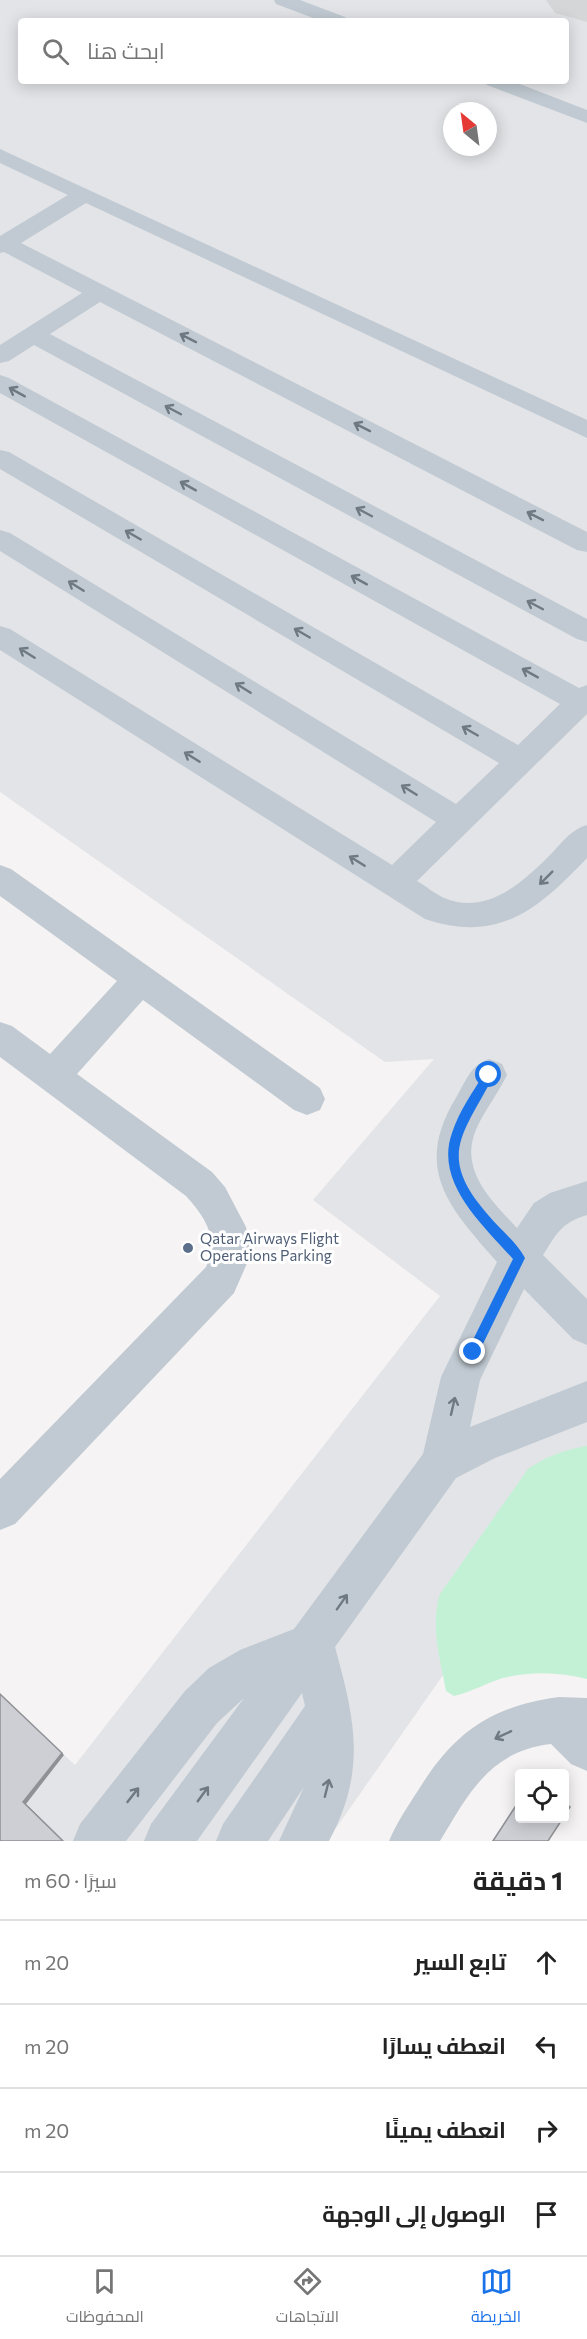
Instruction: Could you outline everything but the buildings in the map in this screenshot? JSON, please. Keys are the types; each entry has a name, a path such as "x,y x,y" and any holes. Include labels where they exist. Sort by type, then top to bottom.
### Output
{"lane":[{"path":"284,0 331,18"},
{"path":"316,12 337,0"},
{"path":"502,84 587,117"},
{"path":"0,155 587,430"},
{"path":"2,244 84,195"},
{"path":"2,244 587,543"},
{"path":"0,356 99,292"},
{"path":"34,335 587,632"},
{"path":"0,383 584,699 393,884"},
{"path":"0,458 521,761"},
{"path":"0,539 459,821"},
{"path":"0,636 437,910 456,916 487,914 504,910 525,900 587,837"},
{"path":"0,878 307,1099"},
{"path":"52,1077 141,978"},
{"path":"0,1037 199,1184 215,1202 228,1227 230,1257 220,1280 0,1509"},
{"path":"489,1075 456,1135 454,1158 459,1181 470,1203 519,1258 587,1326"},
{"path":"168,1841 441,1463 461,1377 519,1258 547,1215 563,1205 587,1198"},
{"path":"441,1463 486,1441 565,1412 587,1401"},
{"path":"303,1841 326,1796 333,1760 329,1710 312,1644"},
{"path":"97,1841 201,1707 217,1692 256,1666 312,1644"},
{"path":"240,1841 329,1710"},
{"path":"413,1841 458,1769 479,1747 526,1725 578,1730"}],"shaded area":[{"path":"0,0 587,0 587,1614 520,1565 327,1841 0,1841 0,1694 75,1765 440,1296 313,1200 434,1059 385,1062 0,792"}],"green space":[{"path":"587,1446 587,1679 556,1674 524,1674 503,1678 454,1696 446,1691 437,1642 436,1618 440,1594 528,1469 556,1454"}],"taxiway":[{"path":"576,0 587,4"}],"place":[{"name":"Qatar Airways Flight Operations Parking","path":"188,1248"}],"route":[{"path":"473,1352 519,1258 470,1203 459,1181 454,1158 456,1135 489,1075"}]}
